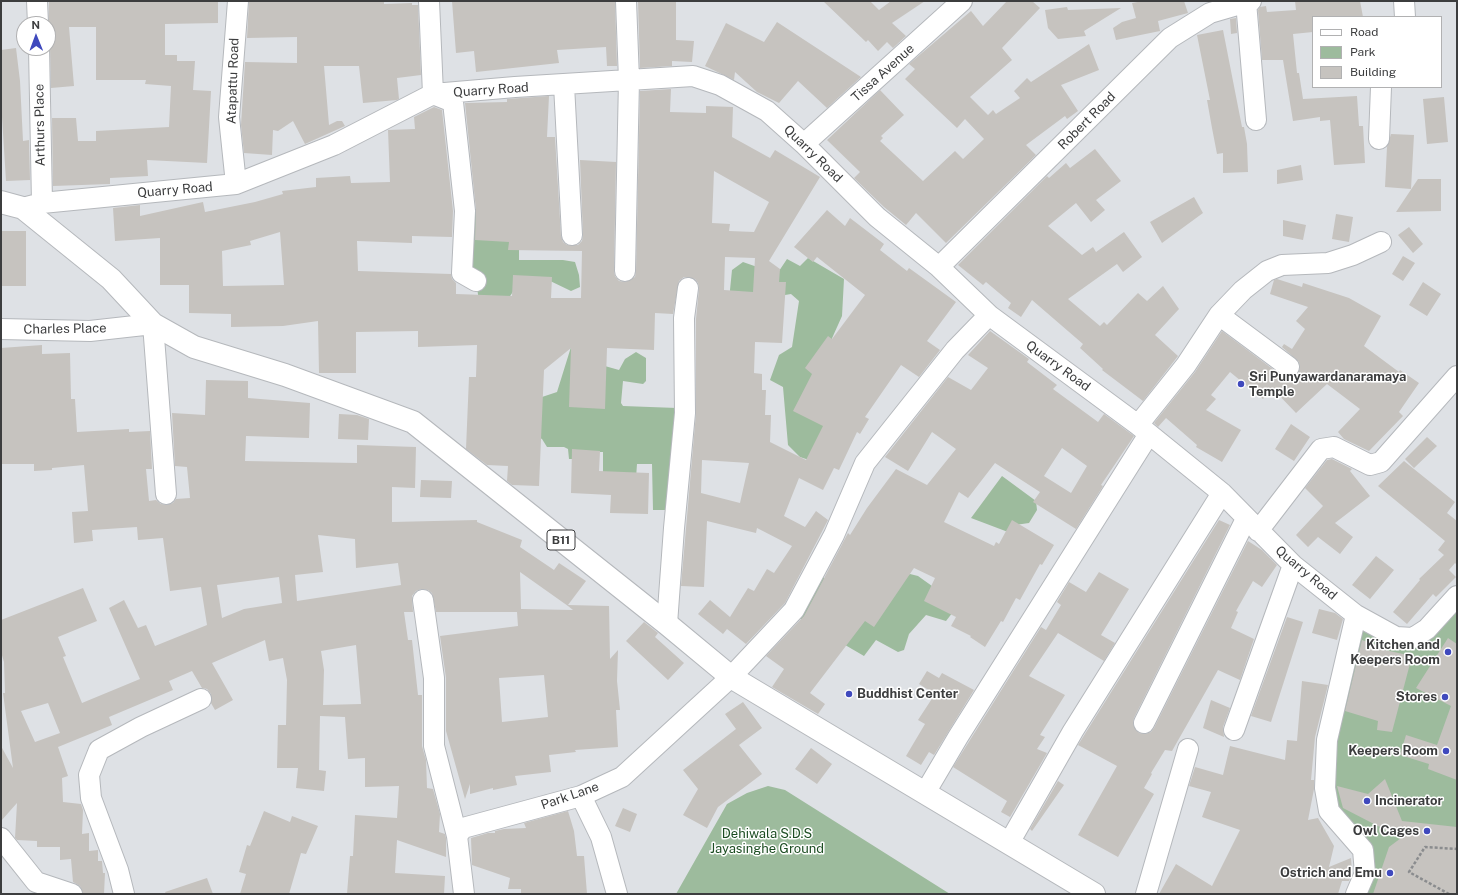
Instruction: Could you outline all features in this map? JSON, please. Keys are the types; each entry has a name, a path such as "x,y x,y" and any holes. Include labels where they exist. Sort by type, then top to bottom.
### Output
{"main road":[{"name":"B11","path":"1,202 33,205 111,279 153,324 194,346 292,378 412,422 667,624 731,677 1094,894"}],"street":[{"path":"37,1 38,16"},
{"name":"Atapattu Road","path":"236,184 229,117 238,1"},
{"path":"428,1 433,94 453,102 465,211 462,273 476,281"},
{"path":"624,271 629,80 626,1"},
{"name":"Tissa Avenue","path":"804,144 962,1"},
{"path":"1404,1 1405,16"},
{"path":"1249,2 1256,120"},
{"name":"Robert Road","path":"939,267 1170,38 1210,13 1249,2"},
{"name":"Arthurs Place","path":"33,205 38,56"},
{"name":"Quarry Road","path":"33,205 236,184 334,145 433,94 515,87 693,76 720,85 767,111 804,144 877,217 939,267 989,316 1144,429 1222,493 1293,565 1356,615 1396,637 1413,638 1427,629 1457,596"},
{"path":"564,85 572,235"},
{"path":"1379,138 1381,88"},
{"path":"925,794 1144,429 1219,315 1243,290 1267,271 1282,265 1328,263 1353,255 1381,242"},
{"path":"667,624 685,413 684,318 688,288"},
{"path":"1219,315 1289,367"},
{"name":"Park Lane","path":"457,836 463,828 581,796 622,777 731,677 794,610 834,535 865,463 955,350 989,316"},
{"path":"153,324 166,494"},
{"name":"Charles Place","path":"1,329 90,331 153,324"},
{"path":"1144,723 1252,525 1321,449 1334,447 1370,465 1382,462 1457,376"},
{"path":"1009,843 1082,717 1222,493"},
{"path":"1234,730 1293,565"},
{"path":"423,600 434,678 434,746 457,836 464,894"},
{"path":"1356,615 1327,740 1325,788 1329,811 1363,850 1365,873 1356,894"},
{"path":"124,894 118,870 92,798 89,775 99,750 142,727 201,699"},
{"path":"1146,894 1188,749"},
{"path":"581,796 601,837 617,894"},
{"path":"1,838 36,882 72,894"}],"path":[{"path":"1449,894 1409,872 1425,847 1457,849"}],"green space":[{"path":"503,204 519,223 519,260 563,260 575,262 579,275 580,287 571,291 544,278 514,290 503,307 479,301 476,281 462,273 465,211"},
{"path":"808,258 844,279 842,316 816,374 842,395 815,462 800,457 788,445 783,387 770,380 779,355 792,347 799,301 791,294 761,299 731,309 730,290 732,270 743,262 777,274 787,259 800,266"},
{"path":"571,347 580,359 619,370 625,359 636,352 646,358 646,381 643,384 623,381 621,403 623,406 677,408 676,510 653,510 652,464 637,464 636,478 603,479 603,452 575,452 575,459 569,459 568,449 564,447 547,447 542,439 530,433 539,398 557,392"},
{"path":"1002,476 1036,501 1037,510 1029,523 1015,525 1008,532 971,518"},
{"path":"815,572 852,596 910,574 918,576 946,596 953,612 946,621 926,615 909,634 904,650 898,652 876,640 864,656 792,614"},
{"path":"1457,596 1457,894 1356,894 1365,873 1325,788 1356,615 1413,638"},
{"name":"Dehiwala S.D.S Jayasinghe Ground","path":"768,786 785,790 950,894 676,894 727,804 747,793"}],"building":[{"path":"49,1 218,1 218,23 165,24 165,55 177,55 177,61 195,61 193,90 211,91 207,163 147,160 148,176 110,178 110,184 53,186 52,118 76,118 78,141 96,141 96,131 169,127 171,86 145,84 146,80 96,80 96,27 69,27 74,86 51,88 50,56 56,56 56,16 49,16"},
{"path":"249,1 384,1 384,4 412,3 412,5 418,5 421,75 397,78 399,99 397,100 363,103 359,66 324,66 329,125 337,121 342,121 345,126 305,144 293,121 278,131 273,130 272,155 244,153 241,125 245,62 297,63 297,37 247,38"},
{"path":"452,1 615,1 617,66 607,66 606,47 557,50 559,63 476,72 474,51 456,53"},
{"path":"638,1 676,1 676,40 694,41 692,62 672,61 672,66 640,68"},
{"path":"823,1 870,1 879,10 891,1 925,1 892,23 906,36 893,48 887,42 878,51 868,40 866,42"},
{"path":"1007,1 1032,1 1040,8 1002,48 1012,60 970,97 988,115 993,110 996,114 1020,98 1014,91 1027,78 1031,82 1089,44 1099,70 1061,85 1078,111 1067,119 1065,116 1026,145 1036,155 946,243 916,213 906,225 884,207 854,178 860,172 827,140 880,90 904,115 881,136 883,138 880,141 923,181 955,151 963,159 984,139 965,119 957,128 905,79 915,69 909,64 971,11 983,26"},
{"path":"1143,1 1184,1 1188,13 1158,21 1160,31 1116,40 1113,28 1122,22 1136,18 1132,3"},
{"path":"1295,1 1360,1 1363,16 1312,16 1312,32 1293,34 1297,73 1299,73 1303,99 1357,96 1359,126 1363,126 1365,163 1334,165 1330,120 1320,121 1320,117 1293,121 1283,60 1262,60 1258,10 1260,7 1266,6 1267,12 1296,10"},
{"path":"1067,7 1068,10 1121,8 1084,31 1086,36 1058,39 1048,28 1045,10"},
{"path":"1236,18 1237,33 1231,34 1230,19"},
{"path":"777,22 861,77 827,108 798,81 779,103 757,92 735,72 734,80 705,66 726,23 764,42"},
{"path":"1223,30 1242,127 1244,127 1247,144 1248,172 1223,173 1223,153 1217,154 1207,100 1210,100 1197,35"},
{"path":"16,48 20,81 23,141 29,140 30,180 6,181 1,101 1,50"},
{"path":"671,89 670,112 706,113 706,106 733,107 732,137 770,158 775,150 820,177 769,261 780,269 779,282 786,282 782,343 755,342 754,373 762,374 762,390 766,390 765,415 771,415 770,442 806,460 823,426 793,411 812,374 805,368 828,336 832,339 865,295 817,257 813,262 794,247 827,210 845,226 850,218 884,244 880,250 907,271 909,268 956,302 927,341 940,350 919,377 901,365 865,417 869,419 860,434 857,432 839,470 834,468 823,490 799,478 784,516 805,527 816,511 828,520 785,603 746,644 727,629 723,634 698,614 710,600 730,617 748,588 754,591 767,569 774,573 792,546 757,528 756,533 707,521 704,587 681,586 696,413 696,319 699,289 698,283 695,279 684,277 679,281 673,314 655,313 654,350 607,348 605,409 569,407 571,348 544,370 539,486 512,485 507,481 508,466 487,465 466,449 469,377 476,377 477,345 418,347 418,331 356,332 356,373 319,373 318,321 283,326 231,327 231,314 189,313 189,285 160,285 160,238 115,241 113,208 140,205 140,216 203,202 205,212 255,202 283,194 282,191 316,187 316,178 350,176 351,183 390,182 388,130 415,129 414,117 434,107 442,110 453,211 452,237 412,236 412,243 357,241 358,271 451,274 452,279 456,283 456,294 512,296 513,275 552,277 551,298 581,298 582,251 508,250 509,242 475,240 476,210 465,103 507,102 507,99 549,96 547,137 555,137 561,236 563,242 567,245 578,245 582,241 583,235 580,160 616,162 614,271 615,276 619,281 625,282 635,277 636,271 640,91","holes":["714,171 769,202 754,232 729,231 730,224 712,223","280,232 284,285 223,286 222,251 251,245 250,241","725,257 755,258 753,292 724,290","702,460 749,463 740,503 701,493"]},
{"path":"1444,97 1448,142 1427,144 1423,99"},
{"path":"1391,134 1414,135 1411,189 1385,187 1387,147"},
{"path":"1095,149 1121,181 1096,200 1105,210 1091,222 1076,203 1048,226 1082,255 1093,247 1096,252 1124,232 1142,257 1123,272 1117,264 1068,299 1100,326 1104,322 1107,325 1138,293 1147,301 1163,286 1179,309 1155,335 1178,356 1143,401 1102,370 1103,369 1080,348 1083,344 1032,300 1021,317 1008,308 1011,303 986,282 983,285 958,265 1047,176 1049,178 1066,163 1070,168"},
{"path":"1301,165 1303,180 1277,184 1277,170"},
{"path":"1418,179 1441,179 1441,211 1396,212"},
{"path":"1194,197 1203,213 1162,243 1150,222"},
{"path":"1336,214 1353,217 1349,242 1332,239"},
{"path":"1283,220 1306,225 1303,240 1283,236"},
{"path":"1409,227 1423,244 1413,253 1398,235"},
{"path":"1,231 26,231 26,286 1,286"},
{"path":"1403,256 1415,263 1403,281 1392,274"},
{"path":"1277,279 1302,287 1303,283 1349,298 1381,316 1364,346 1399,372 1400,370 1419,383 1399,412 1403,416 1369,451 1344,439 1338,432 1360,409 1327,384 1296,413 1272,388 1263,399 1230,372 1211,395 1216,399 1206,410 1241,430 1222,462 1196,447 1197,445 1166,418 1158,427 1154,423 1195,372 1222,331 1282,376 1288,378 1298,374 1300,368 1299,362 1282,347 1284,344 1292,349 1305,329 1296,321 1308,307 1270,294 1274,280"},
{"path":"1423,282 1441,294 1427,316 1409,305"},
{"path":"990,331 1029,359 1027,362 1057,385 1053,389 1098,422 1104,414 1134,436 1101,485 1103,486 1076,529 1033,502 1040,492 995,463 968,498 959,492 944,522 994,546 996,542 999,544 1012,520 1054,545 1042,565 1040,564 1020,600 1016,598 1003,622 1001,621 985,647 970,637 971,636 951,626 956,617 924,601 935,578 914,568 874,627 865,621 810,693 825,704 818,714 772,687 784,669 766,656 804,616 848,533 850,535 867,508 896,469 927,485 956,449 932,432 908,471 885,457 948,377 971,390 988,368 968,355","holes":["1062,448 1087,466 1071,493 1044,476"]},
{"path":"42,345 42,354 70,353 71,399 75,399 77,432 129,429 129,432 150,431 152,469 146,469 149,501 156,500 161,504 167,505 173,503 176,499 190,498 187,467 175,466 172,413 205,415 206,380 248,381 248,398 310,403 309,438 246,436 245,461 357,463 357,445 416,447 415,488 392,487 392,522 477,520 477,522 522,540 520,547 554,570 559,563 586,581 568,605 609,606 610,659 618,650 617,681 620,710 616,710 618,747 575,750 576,752 549,755 551,772 515,776 517,785 493,790 493,788 470,794 470,784 465,799 446,731 446,678 440,636 518,626 517,612 436,612 432,593 428,590 421,589 416,591 412,596 413,612 404,612 408,640 412,640 418,695 422,695 422,746 426,760 427,788 433,789 440,814 439,832 445,834 446,857 397,840 395,873 445,876 444,894 347,894 350,856 353,856 355,815 397,818 399,786 365,787 365,758 348,759 345,717 320,716 319,770 326,771 324,791 296,788 298,768 277,768 278,725 286,725 287,680 283,658 269,661 265,640 212,663 233,700 215,710 211,703 211,694 207,689 202,688 192,671 169,681 173,690 109,717 112,725 58,747 68,776 62,778 63,802 81,804 83,810 82,834 89,833 89,851 98,850 98,861 102,861 103,873 105,873 104,894 83,894 80,886 73,882 71,859 60,860 60,847 37,847 37,841 17,840 15,838 17,803 1,821 1,746 13,768 3,693 5,693 4,662 1,652 1,620 83,588 97,621 58,637 66,656 63,657 82,703 140,679 109,608 124,600 138,628 146,625 155,646 207,625 201,587 170,591 163,538 138,540 137,527 92,530 93,541 74,543 72,512 88,511 84,465 34,471 34,464 1,464 1,348","holes":["318,535 355,539 356,568 398,563 401,585 297,601 295,575 323,572","520,572 568,606 573,610 521,609","279,577 282,603 244,609 222,618 217,585","356,645 361,704 323,705 324,670 321,651","544,675 548,717 502,722 499,678","48,703 60,733 35,742 21,711"]},
{"path":"339,414 357,415 369,419 368,440 338,439"},
{"path":"1291,424 1310,437 1294,461 1275,449"},
{"path":"1427,437 1437,446 1414,468 1405,459"},
{"path":"572,449 600,451 599,471 649,473 648,514 610,513 611,495 571,493"},
{"path":"1332,459 1352,469 1350,471 1370,496 1335,523 1353,537 1340,554 1318,537 1308,547 1296,535 1323,506 1305,488 1327,460"},
{"path":"1404,461 1455,502 1447,513 1457,521 1457,565 1455,563 1449,570 1456,577 1436,597 1433,594 1407,624 1393,612 1420,580 1419,579 1444,555 1438,550 1445,541 1378,486"},
{"path":"421,480 452,481 451,498 420,497"},
{"path":"1219,520 1230,525 1134,718 1133,724 1139,733 1145,734 1151,732 1154,728 1248,541 1262,550 1277,565 1262,587 1253,581 1236,611 1238,612 1231,628 1254,639 1240,680 1218,670 1172,751 1165,750 1151,773 1152,774 1144,788 1154,794 1118,857 1078,835 1117,766 1078,745"},
{"path":"1376,556 1394,570 1370,599 1352,585"},
{"path":"1099,572 1129,589 1101,635 1115,643 1104,661 1058,633 1029,676 1065,695 1040,735 1045,737 1037,749 1047,753 1010,817 1001,812 1007,801 953,767 1041,627 1046,630 1061,605 1057,602 1069,582 1086,592"},
{"path":"1319,609 1335,613 1343,619 1337,640 1312,633"},
{"path":"1287,617 1303,622 1271,722 1251,716"},
{"path":"644,622 658,633 655,637 684,663 668,680 626,641"},
{"path":"1448,638 1457,644 1457,780 1428,769 1429,764 1400,755 1406,735 1437,745 1451,706 1416,688"},
{"path":"1362,640 1386,648 1385,650 1412,656 1392,732 1377,730 1378,721 1345,711"},
{"path":"927,671 939,678 942,673 974,690 934,755 929,752 921,765 906,756 925,724 918,720 935,694 919,684"},
{"path":"1302,681 1328,685 1315,737 1311,780 1314,780 1314,789 1308,820 1318,818 1334,846 1329,867 1351,858 1352,873 1349,881 1342,881 1338,894 1159,894 1176,864 1212,886 1240,830 1202,817 1211,792 1189,786 1195,767 1223,775 1230,746 1285,760 1287,740 1297,741"},
{"path":"1211,700 1230,708 1223,727 1224,737 1203,728"},
{"path":"743,702 762,728 739,745 762,774 718,807 707,828 683,815 698,789 683,770 736,729 725,714"},
{"path":"811,748 832,764 817,784 795,769"},
{"path":"1385,779 1402,821 1457,827 1457,894 1373,894 1389,847 1401,838 1343,808 1337,786 1368,794"},
{"path":"1058,781 1064,785 1032,831 1030,829"},
{"path":"623,808 637,814 630,832 615,826"},
{"path":"264,811 290,822 292,816 318,826 306,854 301,853 289,894 240,894 246,874 239,872 247,845 250,846"},
{"path":"568,811 574,831 577,856 584,856 587,894 521,894 521,889 508,889 510,878 472,865 471,838 488,833 495,833 495,831 504,829 526,828 524,823"},
{"path":"207,878 213,894 166,894 165,892"}],"place":[{"name":"Sri Punyawardanaramaya Temple","path":"1241,384"},
{"name":"Kitchen and Keepers Room","path":"1448,652"},
{"name":"Buddhist Center","path":"849,694"},
{"name":"Stores","path":"1445,697"},
{"name":"Keepers Room","path":"1446,751"},
{"name":"Incinerator","path":"1367,801"},
{"name":"Owl Cages","path":"1427,831"},
{"name":"Ostrich and Emu","path":"1390,873"}]}
